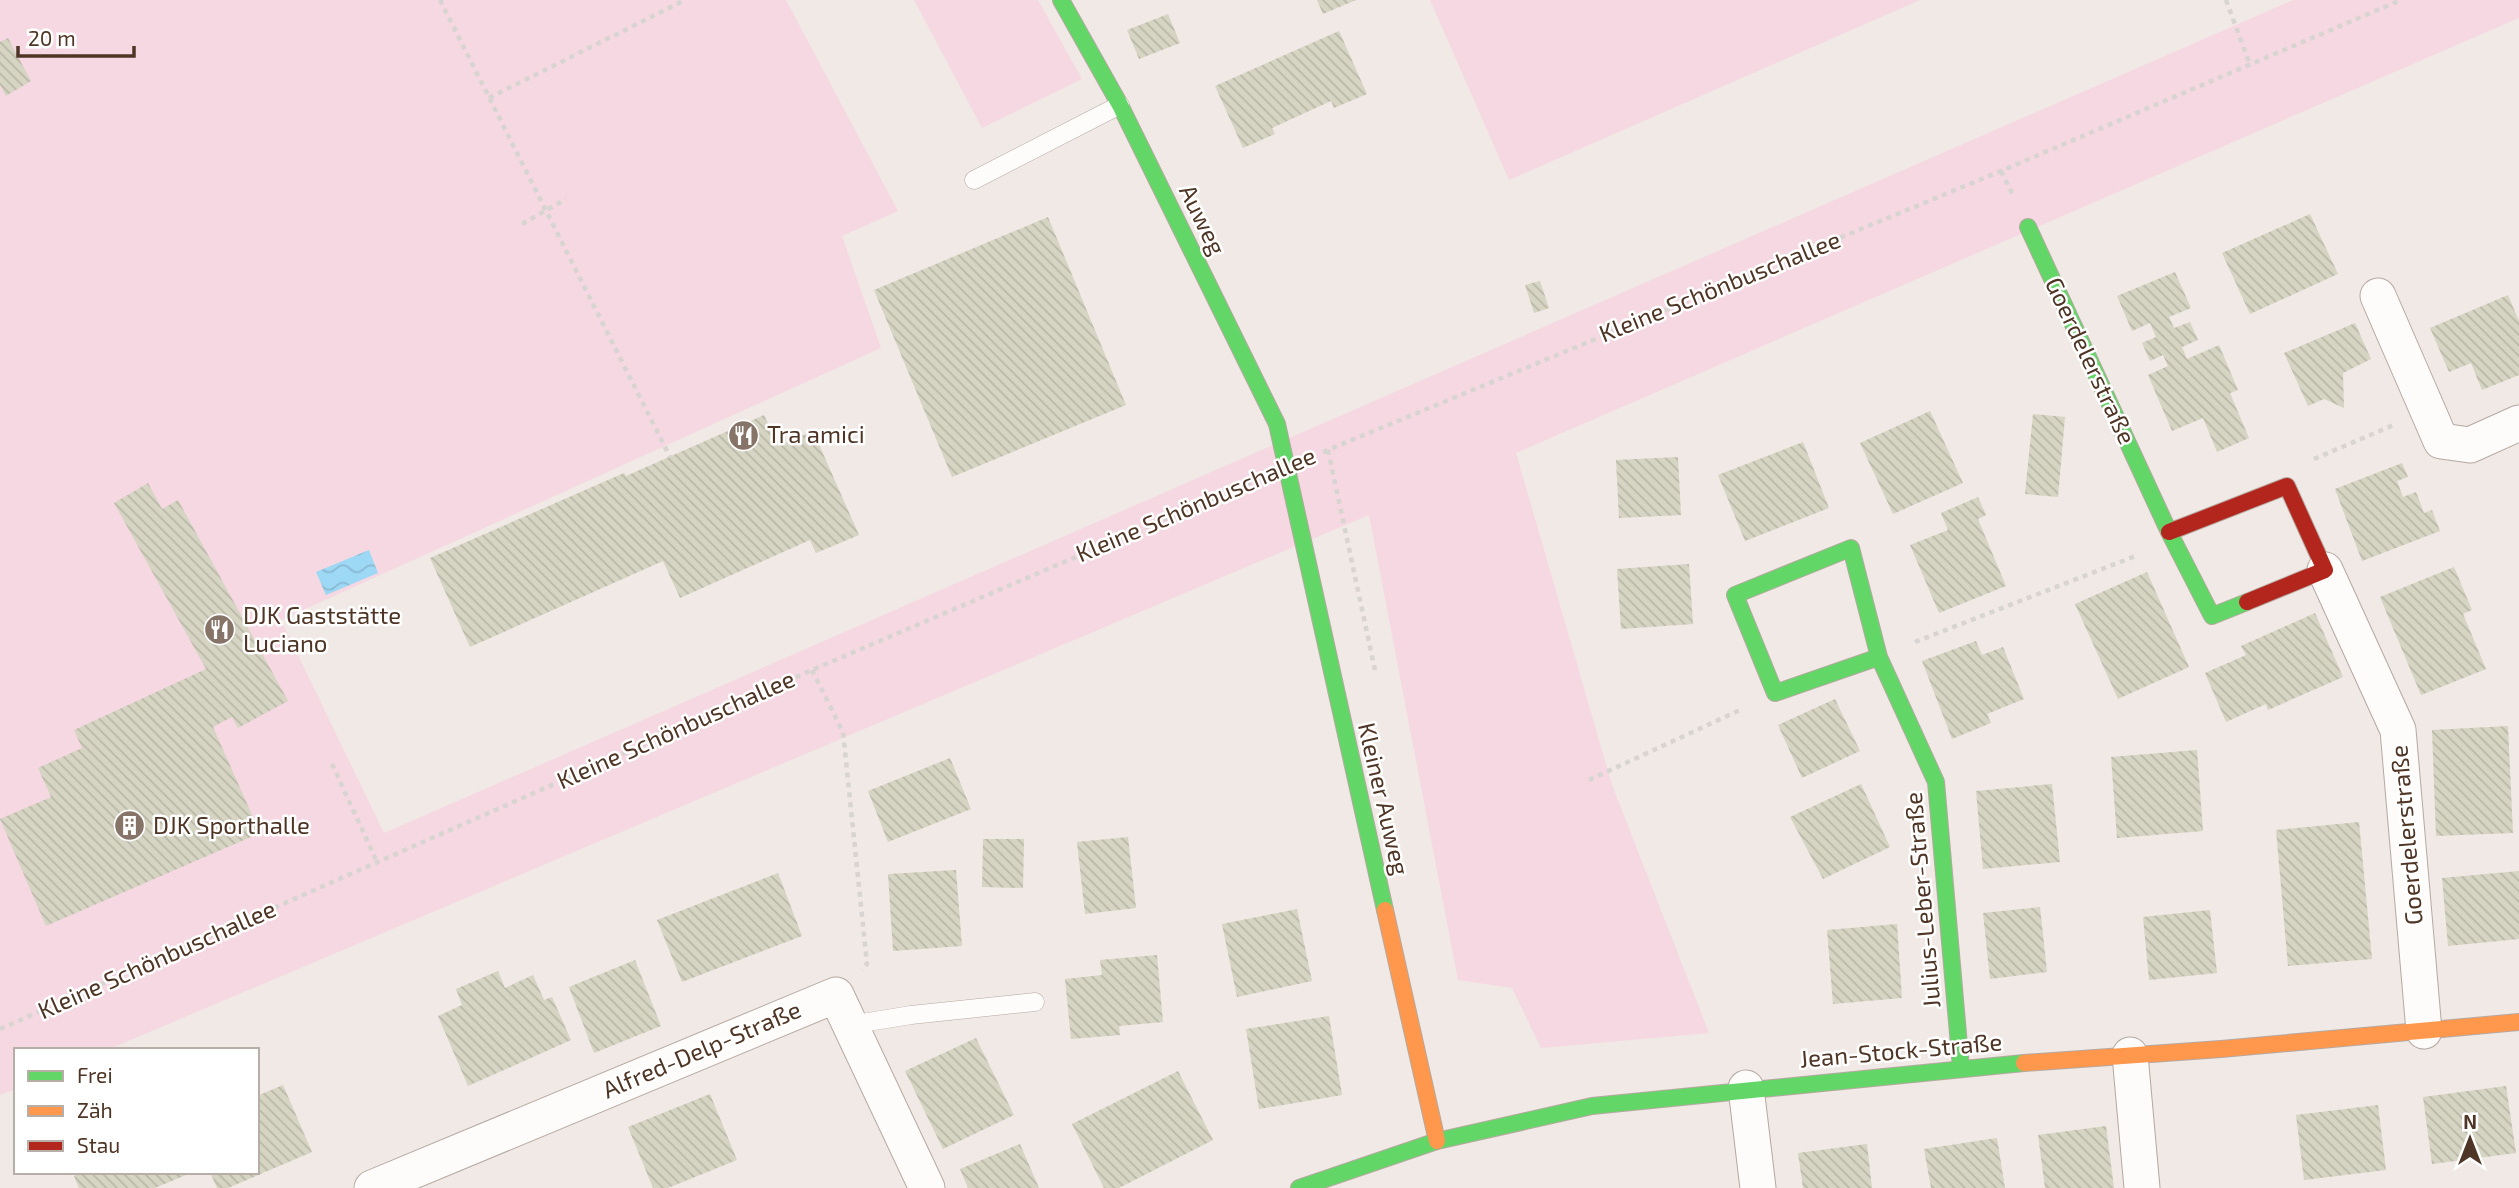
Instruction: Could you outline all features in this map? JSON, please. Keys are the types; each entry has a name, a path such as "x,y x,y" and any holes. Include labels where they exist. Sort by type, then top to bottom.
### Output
{"street":[{"name":"Auweg","path":"1061,0 1120,105 1278,425 1288,466"},
{"name":"Goerdelerstraße","path":"2028,227 2169,532 2212,616 2325,570"},
{"path":"2378,296 2441,441 2470,445 2519,423"},
{"name":"Kleiner Auweg","path":"1288,466 1292,495 1437,1141"},
{"name":"Goerdelerstraße","path":"2287,486 2398,730 2424,1031"},
{"path":"2169,532 2287,486"},
{"name":"Julius-Leber-Straße","path":"1776,694 1735,595 1851,548 1880,657 1936,782 1961,1068"},
{"path":"1776,694 1880,657"},
{"path":"843,1010 928,1188"},
{"name":"Alfred-Delp-Straße","path":"372,1188 843,1010"},
{"name":"Jean-Stock-Straße","path":"1299,1188 1437,1141 1592,1106 1745,1088 1961,1068 2221,1049 2519,1022"},
{"path":"2130,1055 2142,1188"},
{"path":"1745,1088 1758,1188"}],"lane":[{"path":"974,180 1120,105"},
{"path":"843,1010 911,1015 1035,1002"}],"path":[{"path":"440,0 670,457"},
{"path":"489,98 685,0"},
{"path":"2226,0 2250,65"},
{"name":"Kleine Schönbuschallee","path":"0,1029 812,670 1288,466 1976,182 2400,0"},
{"path":"522,224 566,199"},
{"path":"2287,486 2299,466 2426,411"},
{"path":"1880,657 2150,550 2169,532"},
{"path":"812,670 843,732 867,964 843,1010"},
{"path":"1589,780 1776,694"},
{"path":"332,764 377,862"}],"shaded area":[{"path":"0,0 786,0 898,211 842,236 881,348 281,620 384,833 2293,0 2519,0 2519,18 1516,453 1612,785 1709,1033 1541,1048 1512,988 1458,980 1369,515 112,1048 14,1048 14,1090 0,1095"},
{"path":"914,0 1038,0 1082,79 982,128"},
{"path":"1430,0 1920,0 1509,180"}],"water":[{"path":"369,550 378,573 326,595 316,572"}],"building":[{"path":"1317,0 1356,0 1323,14"},
{"path":"1168,14 1180,43 1139,59 1127,30"},
{"path":"1339,31 1367,94 1334,108 1331,101 1272,128 1275,134 1243,148 1215,86"},
{"path":"8,38 31,81 6,96 0,85 0,42"},
{"path":"2310,214 2338,274 2250,314 2222,253"},
{"path":"1048,217 1126,405 952,477 874,290"},
{"path":"2175,272 2191,308 2169,317 2174,328 2190,322 2198,340 2182,347 2187,359 2219,345 2238,390 2230,393 2249,438 2217,452 2203,418 2172,431 2148,375 2168,366 2163,355 2150,361 2142,343 2156,337 2150,323 2132,331 2117,296"},
{"path":"1540,281 1549,308 1534,313 1525,285"},
{"path":"2508,295 2519,321 2519,375 2482,390 2471,363 2449,372 2430,328"},
{"path":"2355,323 2371,359 2343,373 2344,408 2324,399 2308,406 2284,353"},
{"path":"1930,411 1963,483 1893,514 1860,443"},
{"path":"2033,414 2065,417 2058,497 2025,494"},
{"path":"764,415 778,446 813,431 859,535 816,553 810,540 680,598 663,561 470,647 430,558"},
{"path":"1803,442 1829,508 1745,541 1718,475"},
{"path":"1678,457 1681,515 1619,518 1616,460"},
{"path":"2402,463 2408,477 2397,481 2403,497 2416,492 2424,513 2432,510 2440,531 2362,561 2335,489"},
{"path":"148,483 162,509 178,500 288,701 238,728 232,717 213,727 260,833 46,926 0,819 51,797 38,768 82,748 74,730 206,669 114,503"},
{"path":"1978,497 1986,515 1978,519 2006,586 1939,613 1910,545 1948,530 1941,513"},
{"path":"1689,564 1693,624 1621,629 1617,569"},
{"path":"2454,567 2472,610 2463,614 2486,669 2421,695 2380,597"},
{"path":"2147,572 2189,667 2118,699 2075,604"},
{"path":"2315,613 2343,677 2268,710 2266,704 2226,722 2205,673 2246,655 2241,646"},
{"path":"1976,641 1982,655 2003,647 2024,699 1987,714 1991,723 1952,739 1922,661"},
{"path":"1835,699 1860,751 1802,778 1778,725"},
{"path":"2508,726 2513,833 2436,836 2432,730"},
{"path":"2197,750 2203,831 2117,838 2111,757"},
{"path":"950,758 971,809 888,842 868,791"},
{"path":"1861,784 1890,847 1823,879 1790,817"},
{"path":"2052,784 2060,862 1983,869 1976,791"},
{"path":"2359,822 2372,959 2288,966 2276,830"},
{"path":"1128,837 1136,908 1085,914 1077,842"},
{"path":"983,839 1024,839 1023,888 982,887"},
{"path":"956,870 962,946 893,951 888,874"},
{"path":"2519,871 2519,939 2448,946 2442,878"},
{"path":"778,873 802,936 682,982 657,920"},
{"path":"2040,907 2047,972 1990,979 1983,913"},
{"path":"1297,909 1312,981 1237,997 1222,924"},
{"path":"2210,910 2217,973 2149,980 2143,917"},
{"path":"1897,924 1902,998 1833,1004 1827,930"},
{"path":"1157,955 1163,1022 1119,1026 1120,1035 1071,1039 1065,979 1102,975 1100,960"},
{"path":"635,960 661,1026 594,1053 569,987"},
{"path":"498,971 505,988 533,975 544,1000 552,997 571,1040 468,1086 438,1016 462,1005 456,989"},
{"path":"1329,1016 1342,1095 1259,1109 1246,1029"},
{"path":"976,1038 1014,1115 943,1149 905,1071"},
{"path":"1178,1071 1213,1140 1119,1188 1104,1188 1072,1124"},
{"path":"283,1085 312,1152 228,1188 217,1188 211,1174 259,1174 259,1095"},
{"path":"2506,1086 2516,1153 2432,1164 2423,1097"},
{"path":"710,1094 737,1160 668,1188 653,1188 628,1127"},
{"path":"2378,1105 2386,1170 2304,1180 2296,1115"},
{"path":"2106,1126 2114,1188 2045,1188 2038,1135"},
{"path":"1997,1138 2005,1188 1931,1188 1924,1149"},
{"path":"1020,1144 1039,1188 968,1188 960,1169"},
{"path":"1867,1144 1872,1188 1803,1188 1798,1153"},
{"path":"186,1175 155,1188 79,1188 74,1176"}],"traffic: fast":[{"path":"1061,0 1120,105 1277,424 1385,910"},
{"path":"2028,227 2169,532 2212,616 2247,602"},
{"path":"1879,657 1775,693 1735,595 1851,548 1879,657 1936,782 1961,1068"},
{"path":"1299,1188 1437,1141 1592,1106 2024,1063"}],"traffic: slow":[{"path":"1385,910 1437,1141"},
{"path":"2024,1063 2221,1049 2519,1022"}],"traffic: jam":[{"path":"2169,532 2287,486 2325,570 2247,602"}],"place":[{"name":"Tra amici","path":"744,435"},
{"name":"DJK Gaststätte Luciano","path":"220,630"},
{"name":"DJK Sporthalle","path":"130,826"}]}
